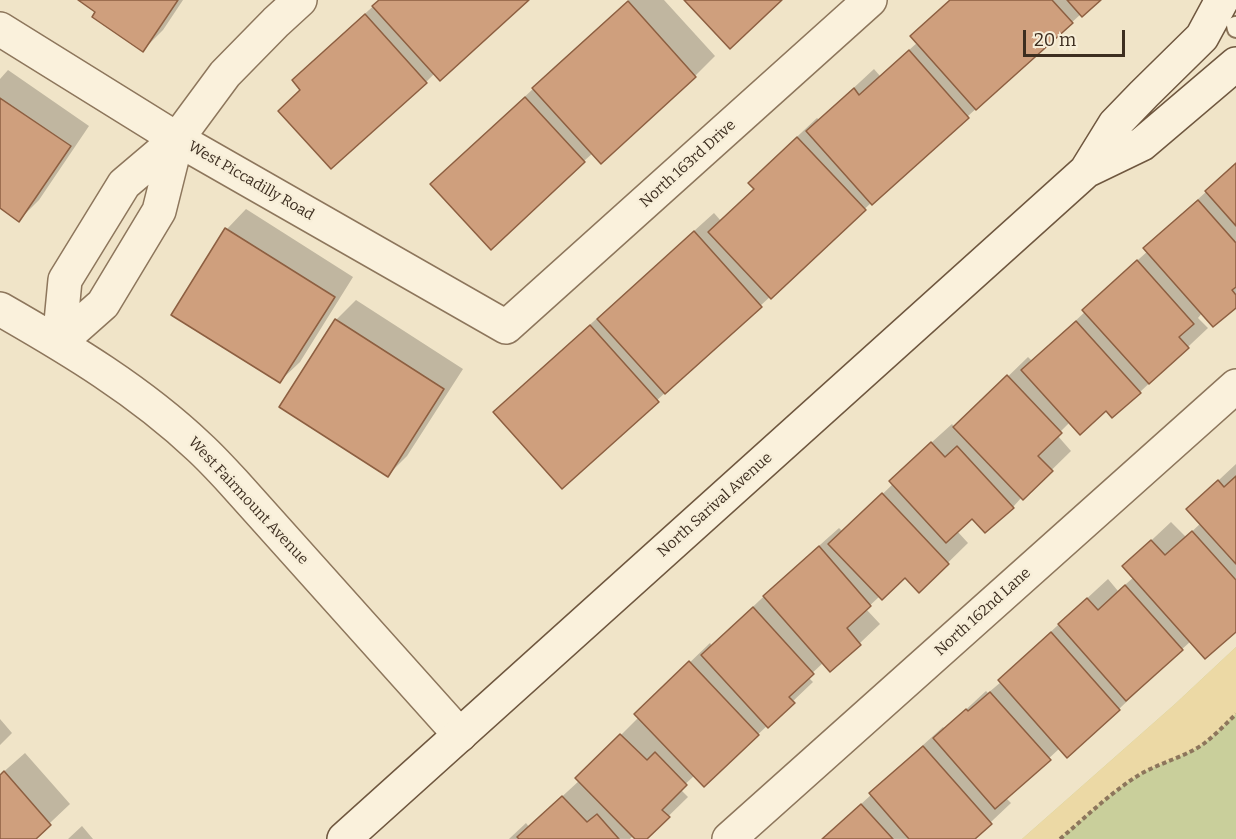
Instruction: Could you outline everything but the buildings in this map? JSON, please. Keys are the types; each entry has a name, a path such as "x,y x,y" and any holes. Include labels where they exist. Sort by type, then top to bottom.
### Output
{"street":[{"path":"58,342 66,280 124,184 177,139 225,74 300,0"},
{"name":"North 163rd Drive","path":"506,327 870,0"},
{"name":"North Sarival Avenue","path":"1086,171 1115,124 1202,37 1232,20"},
{"name":"West Piccadilly Road","path":"0,28 177,139 506,327"},
{"name":"North Sarival Avenue","path":"344,839 1086,171 1142,144 1236,64"},
{"path":"58,342 103,304 159,211 177,139"},
{"name":"West Fairmount Avenue","path":"0,309 58,342 114,379 199,446 460,735"},
{"name":"North 162nd Lane","path":"729,839 1236,386"}],"path":[{"path":"1060,839 1107,798 1156,766 1201,745 1214,736 1236,714"}],"green space":[{"path":"1236,647 1236,839 1022,839 1175,704"}],"sand":[{"path":"1236,647 1236,714 1215,734 1194,750 1128,782 1060,839 1022,839 1175,704"}]}
